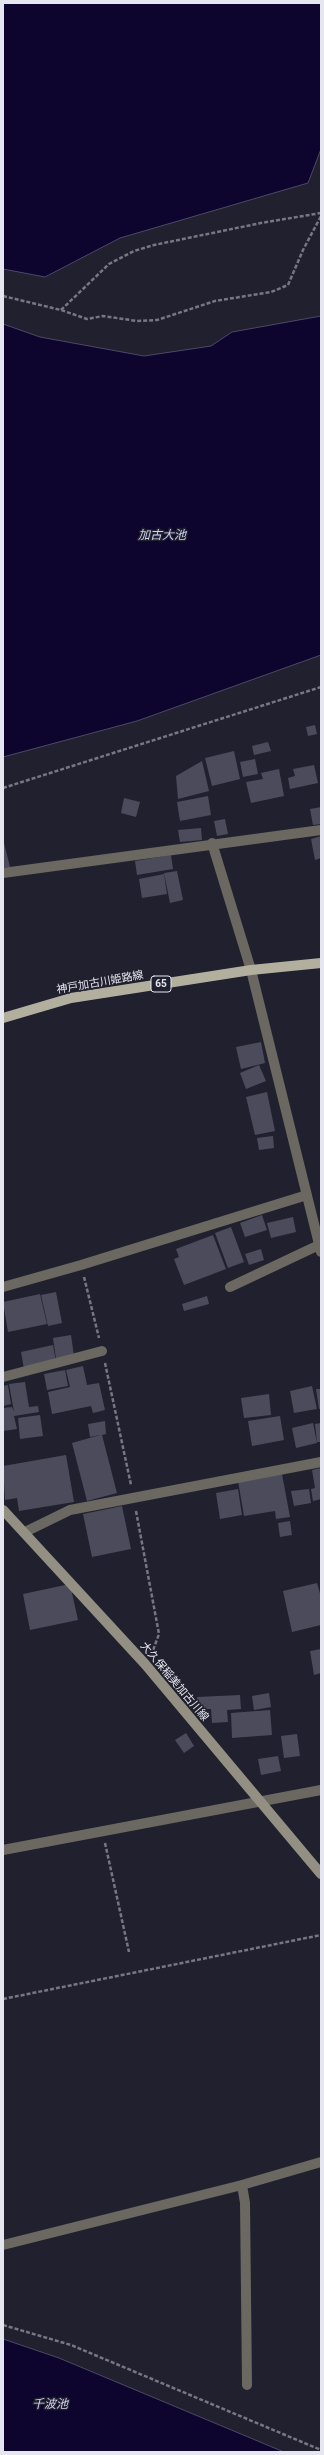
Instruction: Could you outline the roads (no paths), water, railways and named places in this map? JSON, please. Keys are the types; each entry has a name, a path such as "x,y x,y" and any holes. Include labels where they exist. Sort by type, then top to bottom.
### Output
{"main road":[{"name":"神戸加古川姫路線","path":"3,1018 71,998 251,970 321,963"},
{"name":"大久保稲美加古川線","path":"3,1510 25,1532 145,1664 202,1734 262,1801 321,1874"}],"street":[{"path":"3,873 212,843 321,830"},
{"path":"212,843 251,970 320,1249 230,1287"},
{"path":"3,1286 81,1265 307,1195"},
{"path":"3,1377 102,1351"},
{"path":"25,1532 70,1510 321,1462"},
{"path":"3,1850 321,1790"},
{"path":"3,2245 242,2184 321,2162"},
{"path":"242,2184 245,2203 247,2384"}],"water":[{"path":"3,3 321,3 321,149 308,183 120,238 45,277 3,269"},
{"name":"加古大池","path":"321,316 321,655 137,721 3,757 3,324 40,337 144,356 211,346 232,332"},
{"name":"千波池","path":"3,2339 59,2358 284,2452 3,2452"}]}
